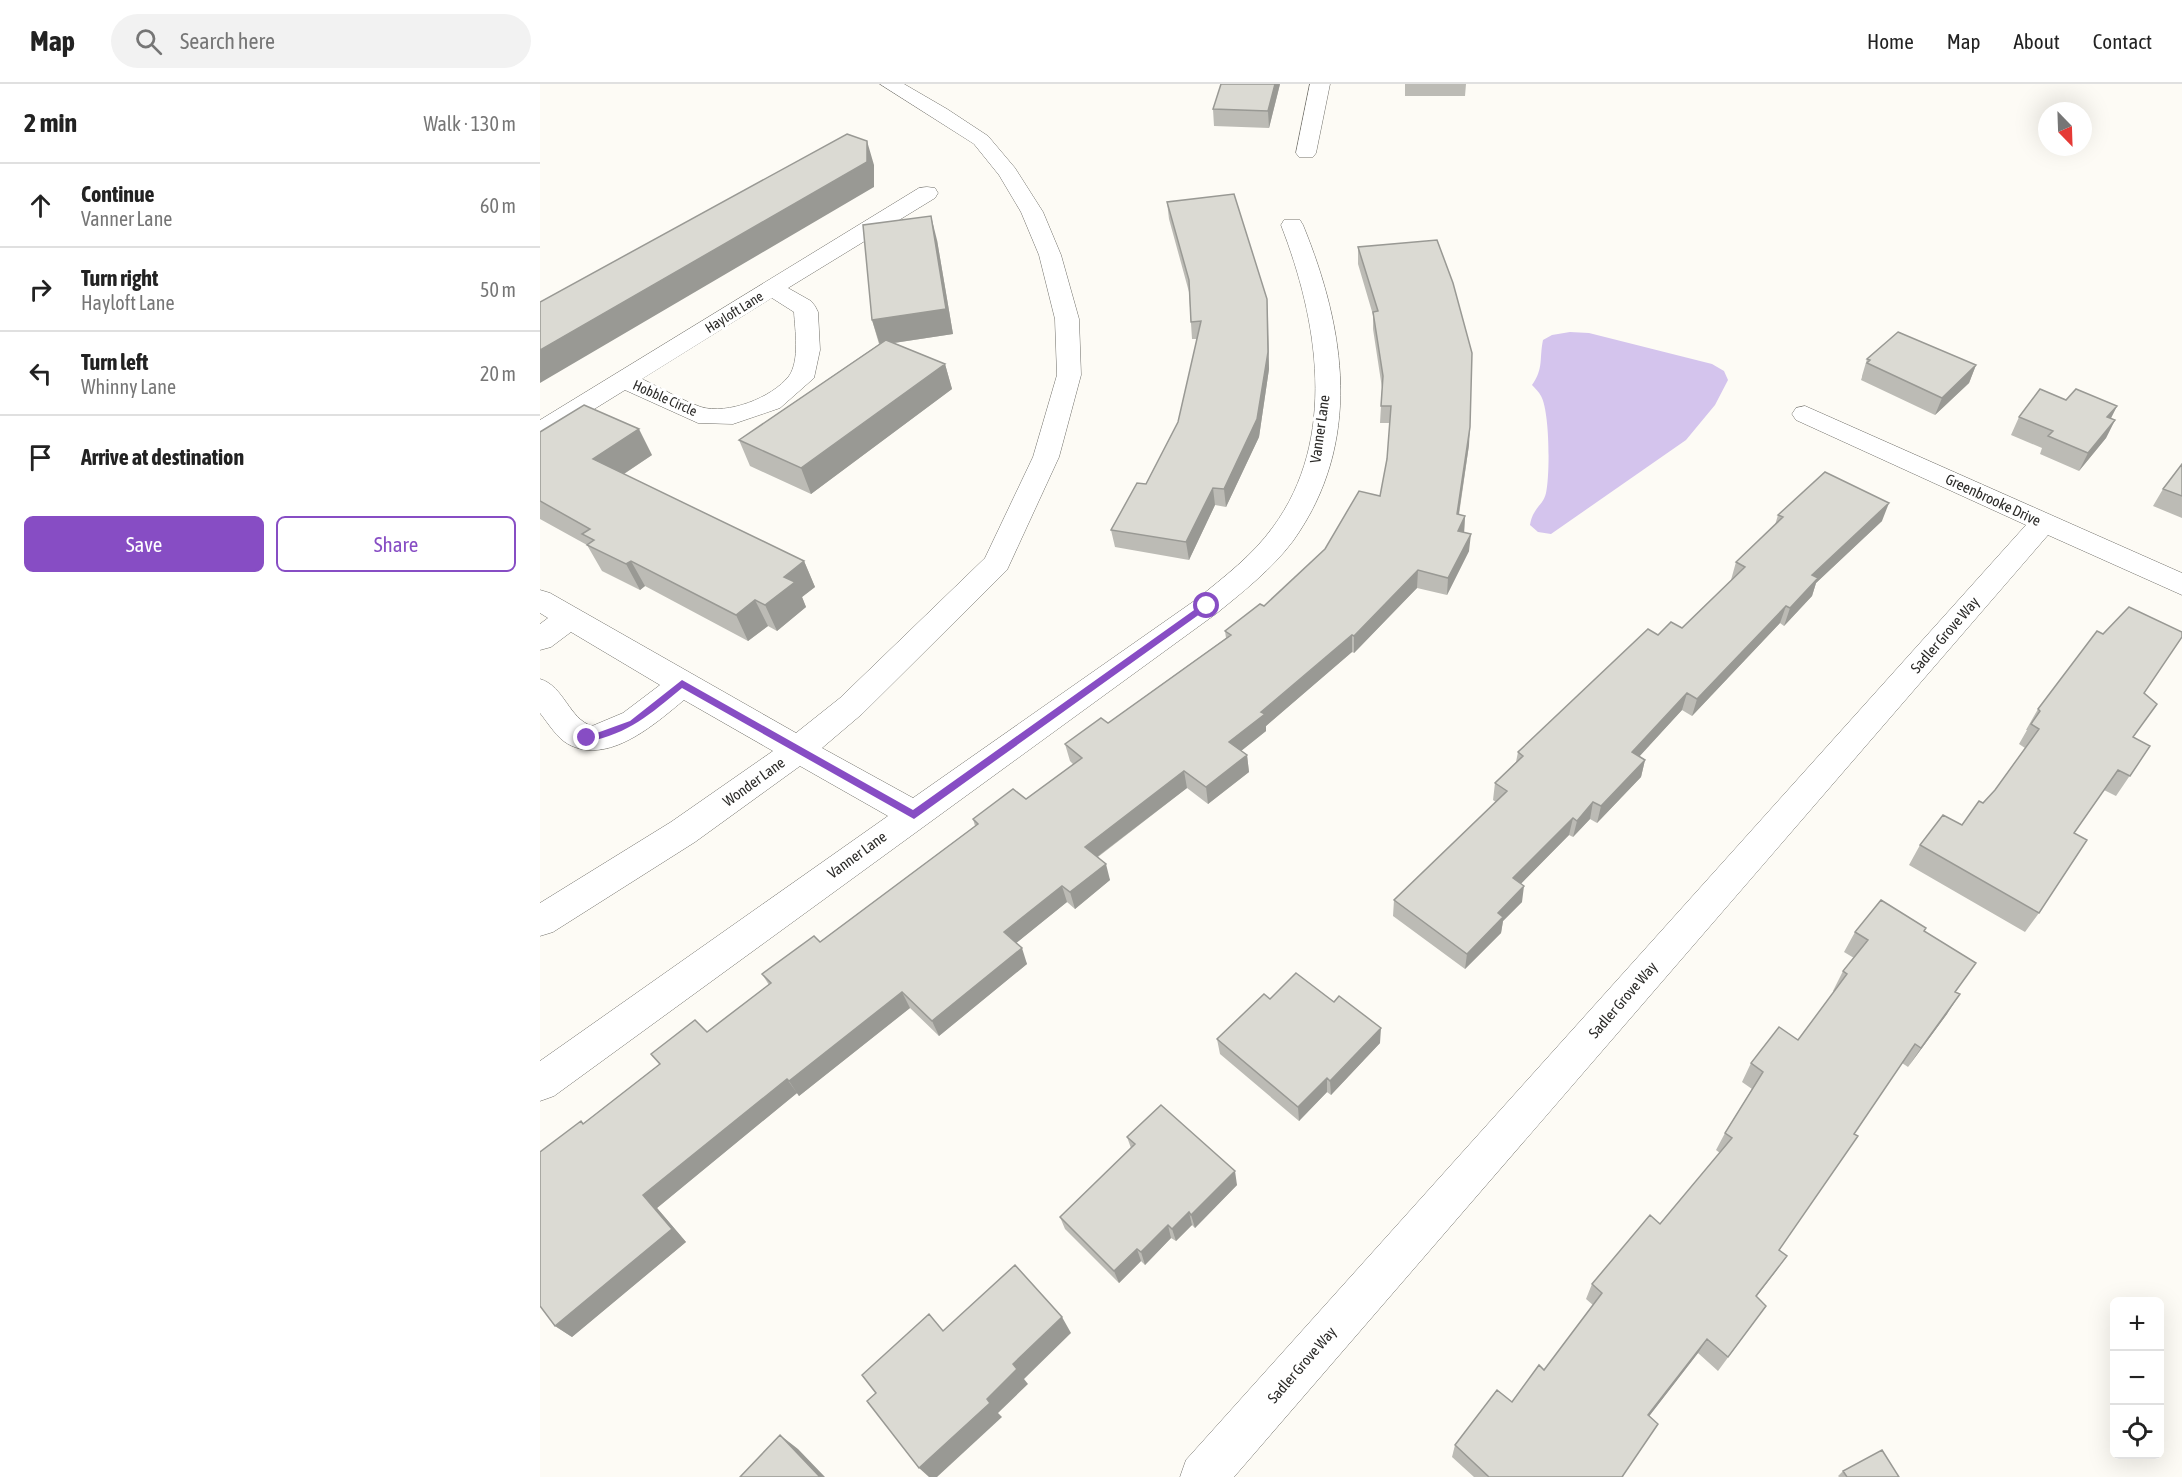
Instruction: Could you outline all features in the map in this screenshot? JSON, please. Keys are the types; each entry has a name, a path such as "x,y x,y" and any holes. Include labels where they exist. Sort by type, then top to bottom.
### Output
{"street":[{"name":"Wonder Lane","path":"540,921 683,832 799,749 851,706 997,563 1046,457 1069,375 1067,319 1050,255 1032,212 1008,172 981,140 890,84"},
{"path":"1306,153 1320,84"},
{"name":"Hayloft Lane","path":"540,431 927,193"},
{"name":"Vanner Lane","path":"540,1083 1207,606 1251,569 1284,533 1308,492 1320,451 1327,381 1320,310 1313,279 1292,225"},
{"name":"Hobble Circle","path":"624,380 698,415 734,416 771,403 801,378 808,350 806,312 802,306 772,289"},
{"name":"Greenbrooke Drive","path":"1805,414 2182,585"},
{"name":"Sadler Grove Way","path":"1203,1477 2043,523"},
{"path":"540,600 682,684 914,815"},
{"path":"540,639 569,618"},
{"path":"540,690 578,735 587,738 611,733 633,723 682,684"}],"shaded area":[{"path":"1570,332 1589,333 1712,364 1724,371 1728,380 1715,405 1686,440 1551,534 1538,532 1530,525 1533,514 1546,493 1549,459 1544,404 1532,385 1540,368 1543,340 1552,335"}],"building":[{"path":"1221,84 1275,84 1268,111 1213,109"},
{"path":"847,134 867,141 867,162 540,350 540,302"},
{"path":"1234,194 1267,299 1268,352 1257,419 1224,489 1213,488 1186,542 1111,530 1137,483 1146,484 1178,422 1201,321 1191,322 1189,280 1167,202"},
{"path":"931,216 946,309 872,320 863,225"},
{"path":"1437,240 1453,283 1472,353 1470,427 1457,514 1465,516 1458,531 1471,534 1448,578 1418,570 1354,636 1352,635 1261,712 1265,714 1229,742 1247,755 1206,787 1184,771 1085,847 1106,864 1070,892 1062,886 1004,932 1022,948 932,1021 902,992 789,1081 787,1079 643,1195 672,1229 555,1326 540,1306 540,1152 581,1121 583,1124 660,1064 651,1054 695,1020 707,1032 771,983 762,974 814,936 820,942 978,824 973,819 1013,789 1026,799 1082,758 1065,744 1101,718 1108,723 1231,635 1225,631 1260,604 1264,606 1325,549 1359,491 1380,496 1387,459 1391,406 1381,406 1383,376 1373,312 1378,311 1358,247"},
{"path":"1898,332 1976,365 1942,398 1867,363 1870,360 1867,359"},
{"path":"886,340 945,364 801,468 739,440"},
{"path":"2040,389 2066,400 2076,389 2117,406 2107,417 2115,420 2088,453 2048,436 2053,431 2019,417"},
{"path":"584,405 639,429 593,459 804,561 784,577 795,582 765,605 755,600 736,615 631,561 626,564 587,545 594,540 582,534 590,529 540,501 540,432"},
{"path":"2182,464 2182,496 2163,489"},
{"path":"1825,472 1889,503 1812,575 1818,578 1790,608 1786,606 1697,699 1687,693 1632,752 1645,760 1601,806 1593,802 1577,821 1573,818 1513,878 1524,886 1498,913 1503,917 1467,954 1394,900 1507,791 1495,783 1523,756 1518,752 1648,629 1658,635 1671,622 1682,628 1745,567 1736,562 1783,517 1778,515"},
{"path":"2129,607 2182,632 2182,637 2144,693 2157,704 2133,737 2150,746 2130,776 2118,770 2074,833 2087,840 2039,913 1920,845 1943,815 1962,825 1979,801 1983,803 1995,790 2039,729 2031,724 2040,711 2038,709 2097,631 2103,634"},
{"path":"1881,900 1926,928 1924,931 1976,963 1955,992 1960,994 1921,1048 1915,1044 1854,1134 1858,1136 1779,1250 1787,1256 1756,1296 1766,1306 1728,1357 1707,1339 1648,1415 1658,1424 1622,1477 1489,1477 1455,1445 1497,1390 1512,1402 1539,1365 1544,1370 1602,1293 1592,1284 1650,1215 1660,1224 1732,1138 1725,1133 1763,1072 1751,1063 1779,1027 1798,1040 1847,974 1843,971 1868,940 1855,932"},
{"path":"1296,973 1334,1002 1339,996 1381,1028 1330,1081 1327,1078 1298,1107 1217,1039 1264,994 1270,999"},
{"path":"1161,1105 1235,1171 1191,1215 1189,1212 1172,1229 1168,1225 1141,1252 1137,1249 1114,1271 1060,1217 1135,1144 1127,1137"},
{"path":"1015,1265 1062,1317 1013,1364 1017,1369 987,1399 990,1403 919,1468 867,1401 876,1393 862,1375 929,1314 943,1331"},
{"path":"780,1435 820,1477 740,1477"},
{"path":"1882,1450 1899,1477 1847,1477 1843,1471"}],"route":[{"path":"587,738 611,733 633,723 682,684 914,815 1207,606"}]}
